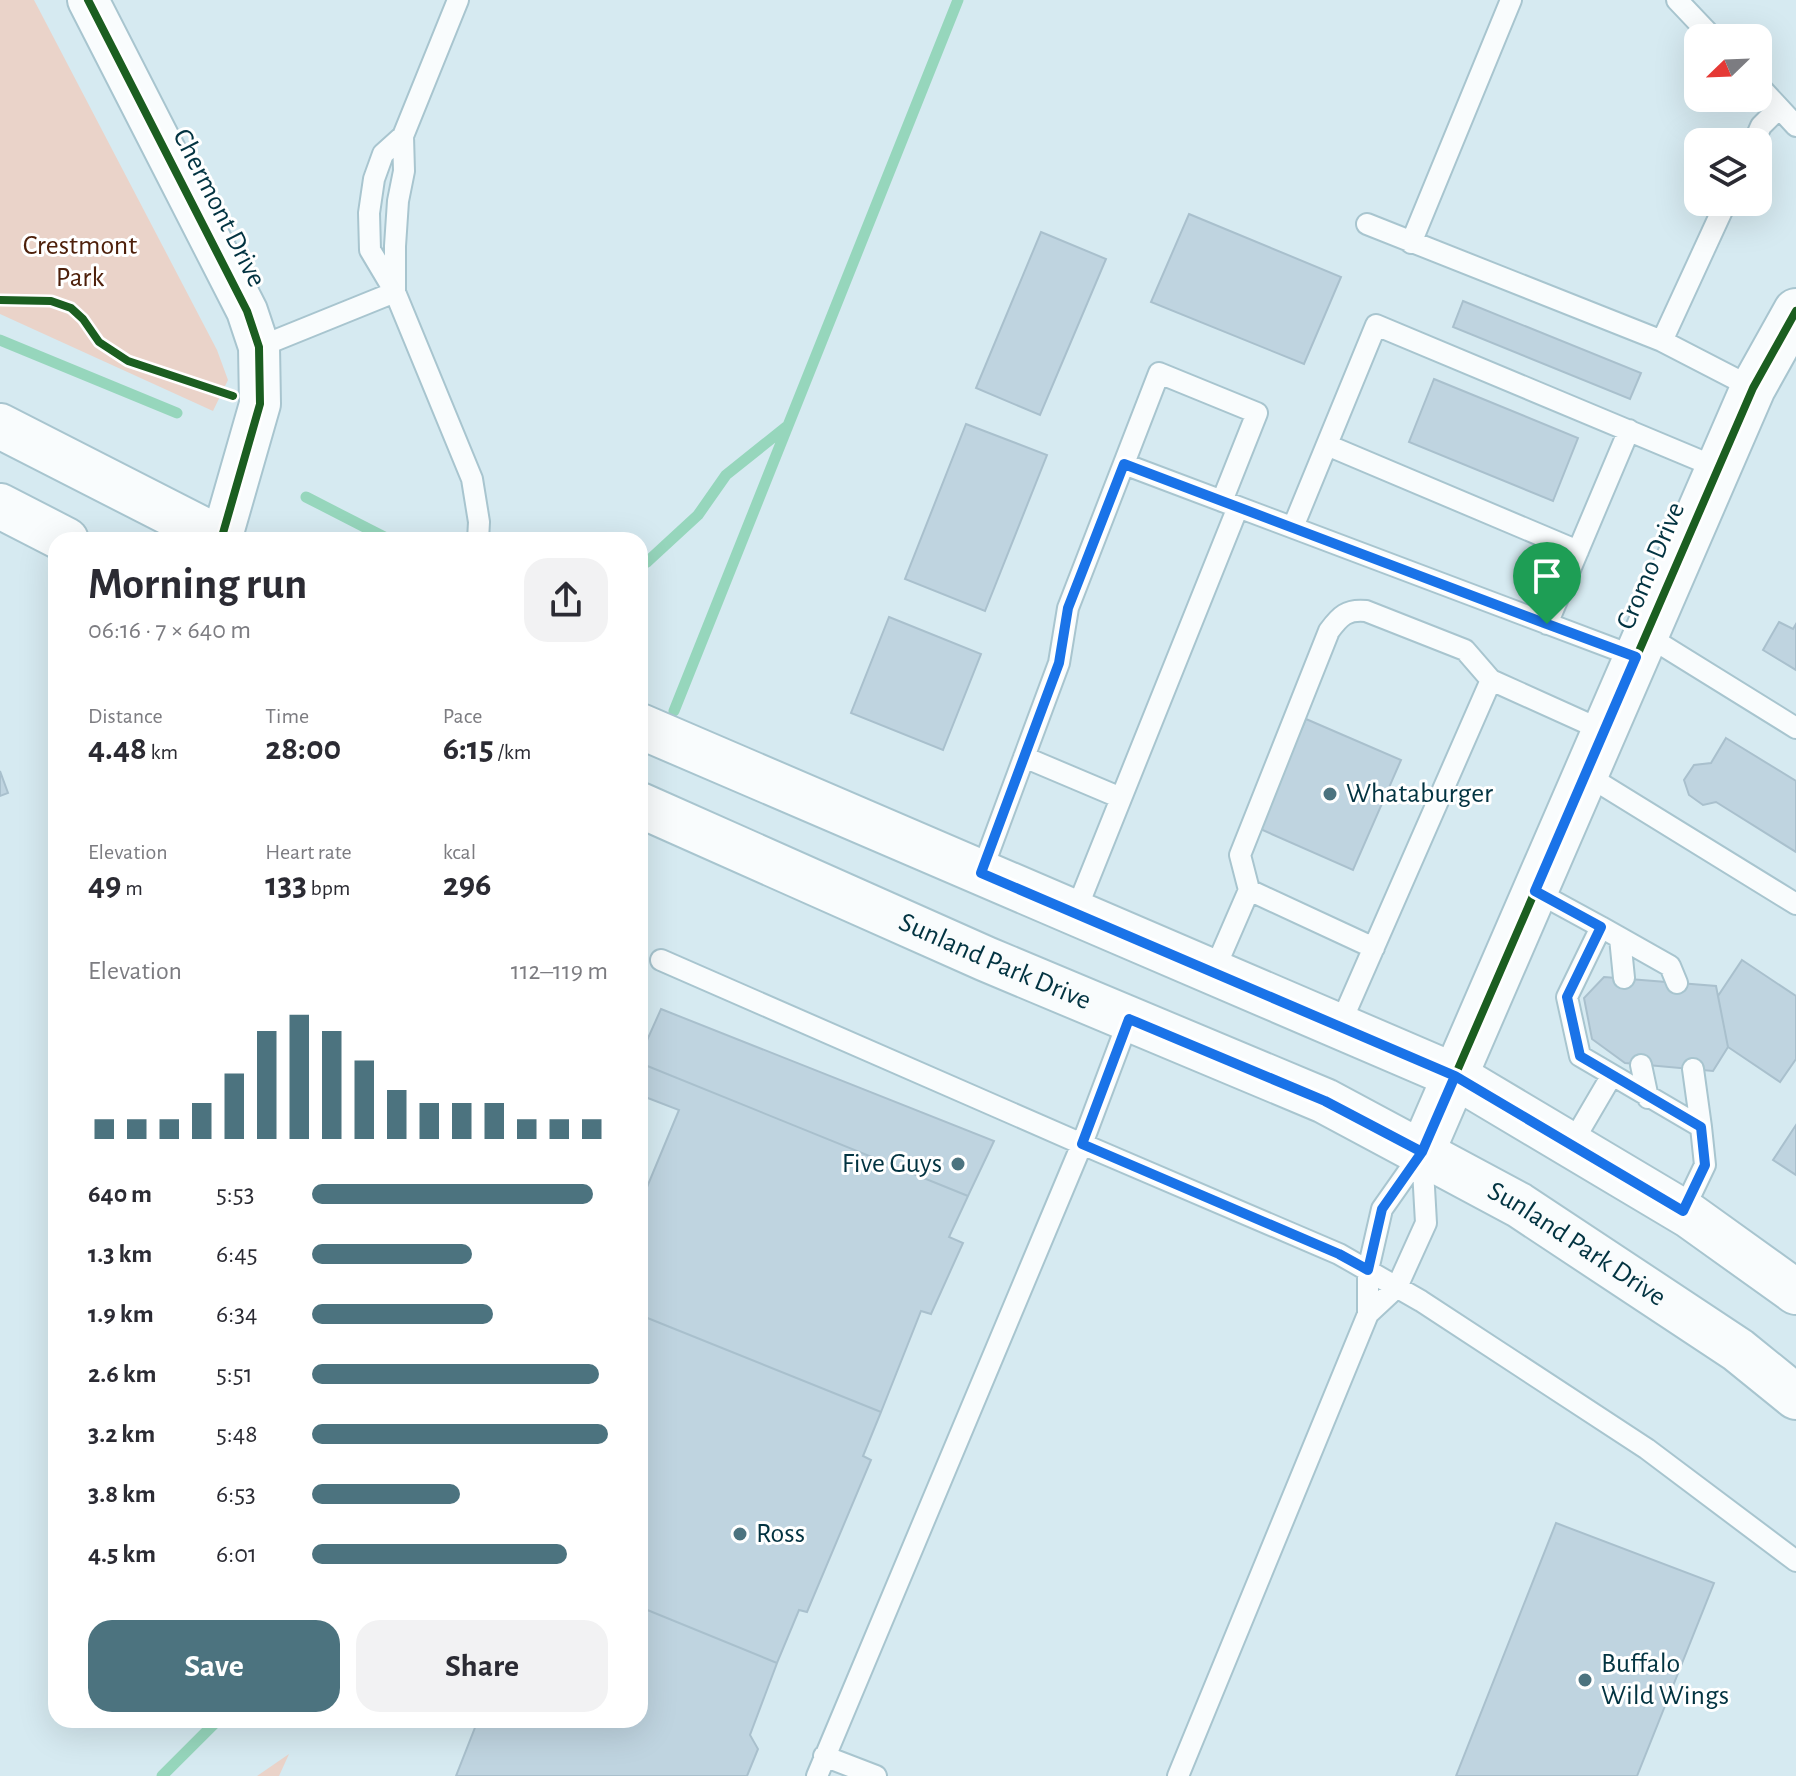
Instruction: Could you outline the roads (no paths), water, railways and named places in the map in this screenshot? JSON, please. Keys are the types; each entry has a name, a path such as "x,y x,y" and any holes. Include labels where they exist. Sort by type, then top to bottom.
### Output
{"main road":[{"name":"Cromo Drive","path":"1422,1152 1753,388 1796,311"},
{"path":"0,426 206,532"},
{"path":"0,506 50,532"},
{"path":"648,729 1455,1076 1683,1211 1796,1292"},
{"name":"Sunland Park Drive","path":"648,809 986,959 1325,1101 1519,1205 1738,1350 1796,1397"},
{"path":"1738,1350 1796,1363"}],"street":[{"name":"Chermont Drive","path":"88,0 247,311 259,347 260,404 224,532"}],"lane":[{"path":"458,0 403,136 404,171 398,201 395,292 472,479 478,532"},
{"path":"1411,243 1511,0"},
{"path":"1677,0 1700,24"},
{"path":"1772,100 1796,126"},
{"path":"1760,128 1779,108"},
{"path":"1662,341 1720,216"},
{"path":"1367,224 1662,341 1753,388"},
{"path":"259,347 395,292"},
{"path":"1293,527 1376,325 1718,468"},
{"path":"981,873 1059,663 1068,608 1159,373 1257,413 1230,504 1075,913"},
{"path":"1547,624 1629,430"},
{"path":"1327,445 1578,551"},
{"path":"1124,464 1547,624 1641,646 1796,728"},
{"path":"1213,973 1249,890 1240,855 1329,631 1339,617 1351,610 1366,611 1465,650 1491,680 1604,731"},
{"path":"1339,1027 1491,680"},
{"path":"1024,757 1121,798"},
{"path":"1585,774 1796,904"},
{"path":"1249,890 1374,948"},
{"path":"1535,891 1670,966 1677,983"},
{"path":"1601,927 1567,997 1580,1056 1701,1127"},
{"path":"1620,938 1624,978"},
{"path":"661,960 1339,1254 1397,1287 1647,1449 1796,1561"},
{"path":"817,1776 1082,1144 1129,1019"},
{"path":"1641,1065 1648,1098"},
{"path":"1683,1211 1705,1165 1693,1069"},
{"path":"1571,1145 1612,1075"},
{"path":"1178,1776 1368,1314 1368,1270 1382,1209 1422,1152"},
{"path":"1368,1314 1397,1287 1426,1223 1422,1152"},
{"path":"824,1756 876,1776"}],"waterway":[{"path":"674,711 958,0"},
{"path":"0,340 177,413"},
{"path":"648,561 698,515 726,475 786,427"},
{"path":"306,497 374,532"},
{"path":"162,1776 210,1728"}],"place":[{"name":"Whataburger","path":"1330,794"},
{"name":"Five Guys","path":"958,1164"},
{"name":"Ross","path":"740,1534"},
{"name":"Buffalo Wild Wings","path":"1585,1680"}],"park label":[{"name":"Crestmont Park","path":"80,262"}]}
